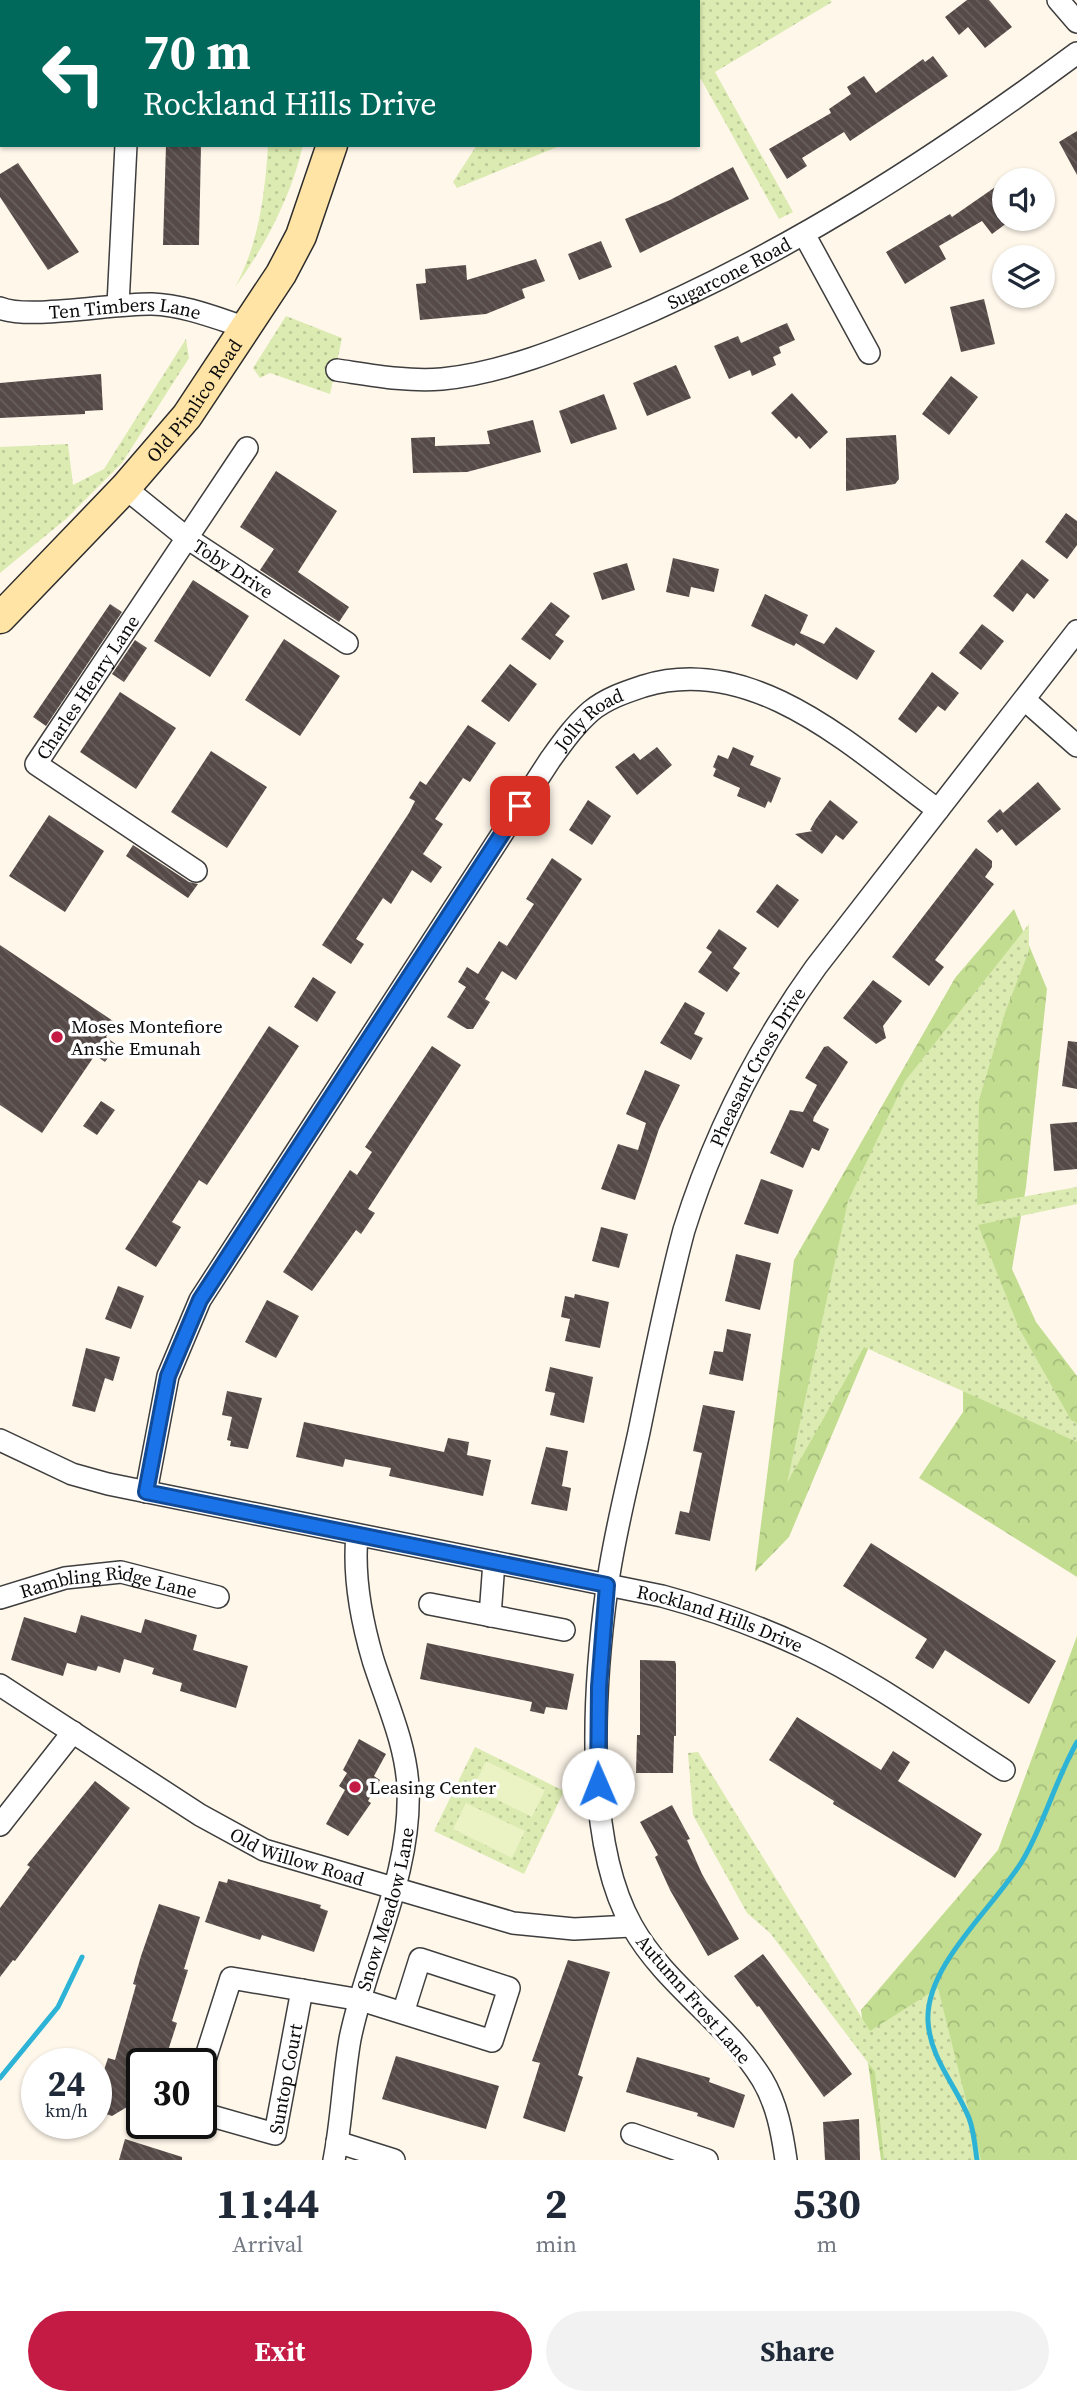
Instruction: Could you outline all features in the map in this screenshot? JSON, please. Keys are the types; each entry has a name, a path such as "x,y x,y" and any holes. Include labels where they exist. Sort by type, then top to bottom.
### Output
{"street":[{"path":"1058,0 1077,22"},
{"name":"Sugarcone Road","path":"337,370 402,379 441,379 485,371 589,337 672,302 804,234 953,142 1077,53"},
{"path":"118,305 127,147"},
{"name":"Old Pimlico Road","path":"0,618 125,488 187,416 247,328 301,236 331,147"},
{"path":"804,234 869,353"},
{"name":"Ten Timbers Lane","path":"0,308 24,313 118,305 173,305 247,328"},
{"name":"Charles Henry Lane","path":"197,871 36,764 247,448"},
{"name":"Toby Drive","path":"125,488 187,538 347,643"},
{"name":"Pheasant Cross Drive","path":"607,1585 670,1284 698,1183 717,1136 759,1052 786,1009 1077,631"},
{"name":"Jolly Road","path":"146,1492 168,1376 200,1300 550,760 593,709 617,695 655,683 689,678 720,681 745,688 794,708 829,729 938,810"},
{"path":"1024,699 1077,746"},
{"name":"Rockland Hills Drive","path":"0,1440 72,1474 146,1492 607,1585 702,1607 803,1647 855,1675 1004,1770"},
{"name":"Snow Meadow Lane","path":"336,2151 351,2039 394,1887 406,1830 405,1764 373,1658 357,1588 354,1565 357,1535"},
{"path":"490,1616 494,1562"},
{"name":"Rambling Ridge Lane","path":"0,1598 65,1578 121,1572 218,1597"},
{"name":"Autumn Frost Lane","path":"607,1585 599,1687 599,1804 605,1849 631,1926 660,1965 747,2058 763,2081 775,2108 786,2160"},
{"path":"430,1604 564,1630"},
{"name":"Old Willow Road","path":"0,1685 124,1763 200,1815 264,1850 513,1923 574,1929 631,1926"},
{"path":"0,1825 73,1732"},
{"name":"Suntop Court","path":"209,2048 231,1978 361,2000 492,2041 509,1987 420,1959 403,2013"},
{"name":"Suntop Court","path":"217,2118 275,2134 302,1990"},
{"path":"632,2134 707,2160"},
{"path":"336,2151 394,2160"}],"green space":[{"path":"700,0 832,2 715,72 793,212 779,219 701,79"},
{"path":"268,147 302,147 292,182 276,219 257,255 235,287 255,236"},
{"path":"476,147 557,147 457,188 453,182"},
{"path":"286,316 342,338 330,394 270,373 260,378 253,368"},
{"path":"186,339 189,358 122,463 66,519 0,573 0,447 68,444 73,485 104,469"},
{"path":"1014,909 1047,989 1026,1187 1012,1269 1036,1322 1077,1376 1077,1577 919,1478 963,1412 963,1351 887,1304 789,1537 755,1572 794,1260 955,978"},
{"path":"1029,924 1029,951 1006,1010 979,1100 977,1205 1077,1187 1077,1204 978,1225 1019,1328 1071,1420 1077,1423 1077,1442 864,1347 787,1483 848,1201 905,1081"},
{"path":"1077,1636 1077,2160 881,2160 861,2010 998,1850"},
{"path":"475,1747 564,1791 524,1874 434,1831"},
{"path":"698,1752 870,2031 938,1988 981,2160 884,2160 875,2072 770,1933 747,1913 693,1815 688,1753"},
{"path":"486,1761 545,1790 532,1817 473,1788"},
{"path":"466,1803 525,1831 512,1858 453,1829"}],"building":[{"path":"967,0 989,0 1012,27 985,48 968,27 959,35 945,17"},
{"path":"933,56 948,76 850,141 844,132 802,158 807,166 787,179 769,149 831,113 829,109 851,94 847,87 864,76 876,93 923,59 925,62"},
{"path":"1077,131 1077,175 1059,142"},
{"path":"166,147 201,147 199,245 163,245"},
{"path":"18,163 79,252 48,270 0,197 0,174"},
{"path":"733,167 749,199 640,253 625,219 670,200"},
{"path":"992,189 992,231 996,231 992,234 982,221 939,246 946,259 905,284 886,252 950,214 952,217"},
{"path":"601,241 612,267 579,280 568,254"},
{"path":"536,259 545,281 522,289 525,298 486,314 420,320 416,284 426,283 425,269 466,265 467,280"},
{"path":"984,299 995,344 961,352 950,307"},
{"path":"787,323 795,340 779,347 781,353 773,357 776,365 752,376 750,370 729,379 714,346 738,336 741,343"},
{"path":"676,365 691,398 647,416 633,383"},
{"path":"101,374 103,410 85,411 85,414 0,418 0,383"},
{"path":"951,376 978,397 949,435 922,414"},
{"path":"792,393 828,432 810,449 799,436 796,439 771,413"},
{"path":"604,394 617,429 571,444 559,411"},
{"path":"533,420 541,452 467,472 413,473 411,438 435,437 435,446 490,444 487,431"},
{"path":"896,435 899,479 895,484 846,491 846,438"},
{"path":"276,471 337,511 298,572 349,607 339,622 260,570 274,549 240,527"},
{"path":"1066,513 1077,521 1077,545 1067,559 1045,542"},
{"path":"673,558 719,569 714,592 691,587 689,597 666,592"},
{"path":"1022,559 1049,580 1034,599 1027,593 1013,612 993,596"},
{"path":"627,563 635,590 602,600 593,573"},
{"path":"193,580 249,616 210,677 154,641"},
{"path":"765,594 808,615 800,633 824,644 836,627 875,651 857,680 796,643 794,646 751,626"},
{"path":"551,602 570,616 555,635 564,641 550,660 521,639"},
{"path":"110,604 122,612 46,726 33,717"},
{"path":"982,624 1004,641 981,670 959,653"},
{"path":"284,639 340,676 300,736 245,700"},
{"path":"135,640 147,648 124,682 112,674"},
{"path":"510,664 537,684 509,722 481,701"},
{"path":"932,672 959,693 945,711 938,706 916,733 898,719"},
{"path":"120,692 176,728 136,789 80,752"},
{"path":"468,725 496,743 470,782 463,778 435,819 443,824 423,854 442,867 431,883 412,870 391,904 383,898 356,939 364,944 351,964 322,945 409,813 415,801 409,798 420,781 426,785"},
{"path":"657,747 672,765 637,795 615,767 634,753 640,760"},
{"path":"733,747 754,756 750,765 781,778 771,803 768,801 765,808 737,796 740,788 713,776 718,755 728,759"},
{"path":"211,751 267,787 227,848 171,812"},
{"path":"1038,782 1061,809 1016,846 1002,829 997,833 987,821 1000,809 1003,813"},
{"path":"588,800 611,816 592,845 569,830"},
{"path":"830,800 858,822 843,840 836,835 822,854 795,834 813,831 810,830"},
{"path":"49,815 104,851 65,912 9,876"},
{"path":"133,845 189,882 198,884 188,898 126,856"},
{"path":"976,848 992,861 992,867 985,877 994,884 935,960 944,967 929,986 892,957"},
{"path":"552,858 582,879 516,980 502,971 485,999 490,1002 473,1029 467,1029 447,1017 466,987 458,982 467,967 478,974 499,941 507,946 534,904 526,899"},
{"path":"777,884 799,900 778,928 756,912"},
{"path":"719,929 747,948 733,968 740,973 727,992 698,972 712,952 706,948"},
{"name":"Moses Montefiore Anshe Emunah","path":"0,945 116,1023 106,1037 117,1045 105,1062 95,1055 42,1133 0,1105"},
{"path":"313,977 336,992 317,1022 294,1007"},
{"path":"873,980 902,1001 883,1026 886,1038 876,1044 843,1018"},
{"path":"685,1002 705,1013 694,1034 703,1038 691,1060 660,1043"},
{"path":"269,1026 299,1046 207,1185 199,1180 172,1222 181,1227 156,1267 125,1249"},
{"path":"1068,1041 1077,1042 1077,1089 1062,1086"},
{"path":"432,1046 461,1065 368,1209 375,1213 361,1234 356,1230 312,1291 283,1272 350,1170 357,1175 372,1152 365,1147"},
{"path":"828,1046 848,1062 814,1117 813,1121 829,1129 819,1151 812,1148 803,1168 770,1153 790,1110 803,1112 817,1085 805,1078 824,1047"},
{"path":"645,1070 680,1085 659,1129 635,1200 601,1189 618,1144 638,1150 646,1123 626,1114"},
{"path":"101,1101 115,1110 97,1135 83,1126"},
{"path":"1077,1122 1077,1169 1054,1171 1050,1124"},
{"path":"761,1179 793,1190 778,1234 744,1224"},
{"path":"601,1227 628,1234 619,1268 592,1261"},
{"path":"736,1254 771,1263 760,1310 725,1301"},
{"path":"118,1286 144,1296 131,1329 105,1319"},
{"path":"575,1294 609,1302 600,1348 565,1341 570,1319 561,1317 565,1296 574,1298"},
{"path":"267,1300 299,1316 276,1358 245,1342"},
{"path":"727,1329 751,1334 743,1381 709,1374 714,1351 723,1352"},
{"path":"86,1348 120,1357 113,1381 105,1378 95,1412 72,1406"},
{"path":"550,1367 593,1377 584,1423 550,1415 555,1393 545,1391"},
{"path":"227,1391 262,1398 248,1449 230,1446 231,1441 227,1440 232,1417 222,1415"},
{"path":"703,1405 735,1411 710,1541 675,1534 680,1511 689,1513 702,1453 693,1451"},
{"path":"304,1422 444,1452 448,1438 469,1442 467,1455 491,1460 483,1496 389,1476 391,1468 345,1459 343,1467 296,1457"},
{"path":"546,1447 568,1451 562,1486 571,1488 567,1511 531,1504"},
{"path":"871,1543 1056,1661 1029,1704 945,1650 933,1669 915,1658 927,1639 843,1586"},
{"path":"81,1615 141,1633 145,1619 197,1635 193,1650 248,1666 236,1708 180,1691 182,1683 152,1674 154,1668 124,1659 120,1673 98,1666 96,1671 67,1663 63,1676 11,1660 24,1617 76,1633"},
{"path":"427,1643 574,1674 567,1710 546,1707 544,1714 530,1711 532,1702 420,1679"},
{"path":"640,1660 675,1661 676,1664 673,1773 636,1773 637,1735 640,1735"},
{"path":"797,1717 881,1770 893,1751 910,1762 898,1781 982,1834 955,1878 833,1804 834,1801 769,1760"},
{"path":"359,1739 386,1754 374,1776 380,1780 368,1801 371,1803 348,1836 326,1824 345,1790 339,1786 347,1773 343,1770"},
{"path":"95,1781 130,1808 15,1961 13,1960 0,1977 0,1908 30,1867 27,1865"},
{"path":"672,1805 690,1839 687,1840 702,1874 739,1939 708,1956 670,1890 655,1857 658,1855 640,1822"},
{"path":"228,1879 321,1905 320,1908 328,1911 314,1952 262,1935 260,1940 205,1922 219,1881 227,1883"},
{"path":"159,1904 200,1917 184,1969 188,1970 172,2021 177,2023 169,2048 126,2048 126,2108 112,2116 112,2059 115,2060 136,1985 133,1984"},
{"path":"763,1954 852,2074 824,2097 759,2006 757,2007 734,1976"},
{"path":"568,1960 610,1972 578,2075 583,2077 565,2132 523,2118 540,2063 532,2061"},
{"path":"396,2056 499,2086 486,2129 382,2099"},
{"path":"637,2057 710,2078 709,2082 745,2095 734,2128 697,2116 698,2113 626,2092"},
{"path":"859,2119 860,2160 825,2160 823,2122"},
{"path":"125,2139 182,2157 182,2160 119,2160"}],"waterway":[{"path":"977,2160 969,2118 933,2048 928,2021 930,2000 950,1957 1024,1858 1077,1742"},
{"path":"0,2078 58,2007 82,1957"}],"place":[{"name":"Moses Montefiore Anshe Emunah","path":"57,1037"},
{"name":"Leasing Center","path":"355,1787"}],"route":[{"path":"520,806 200,1300 182,1337 168,1376 146,1492 607,1585 599,1687 598,1784"}]}
